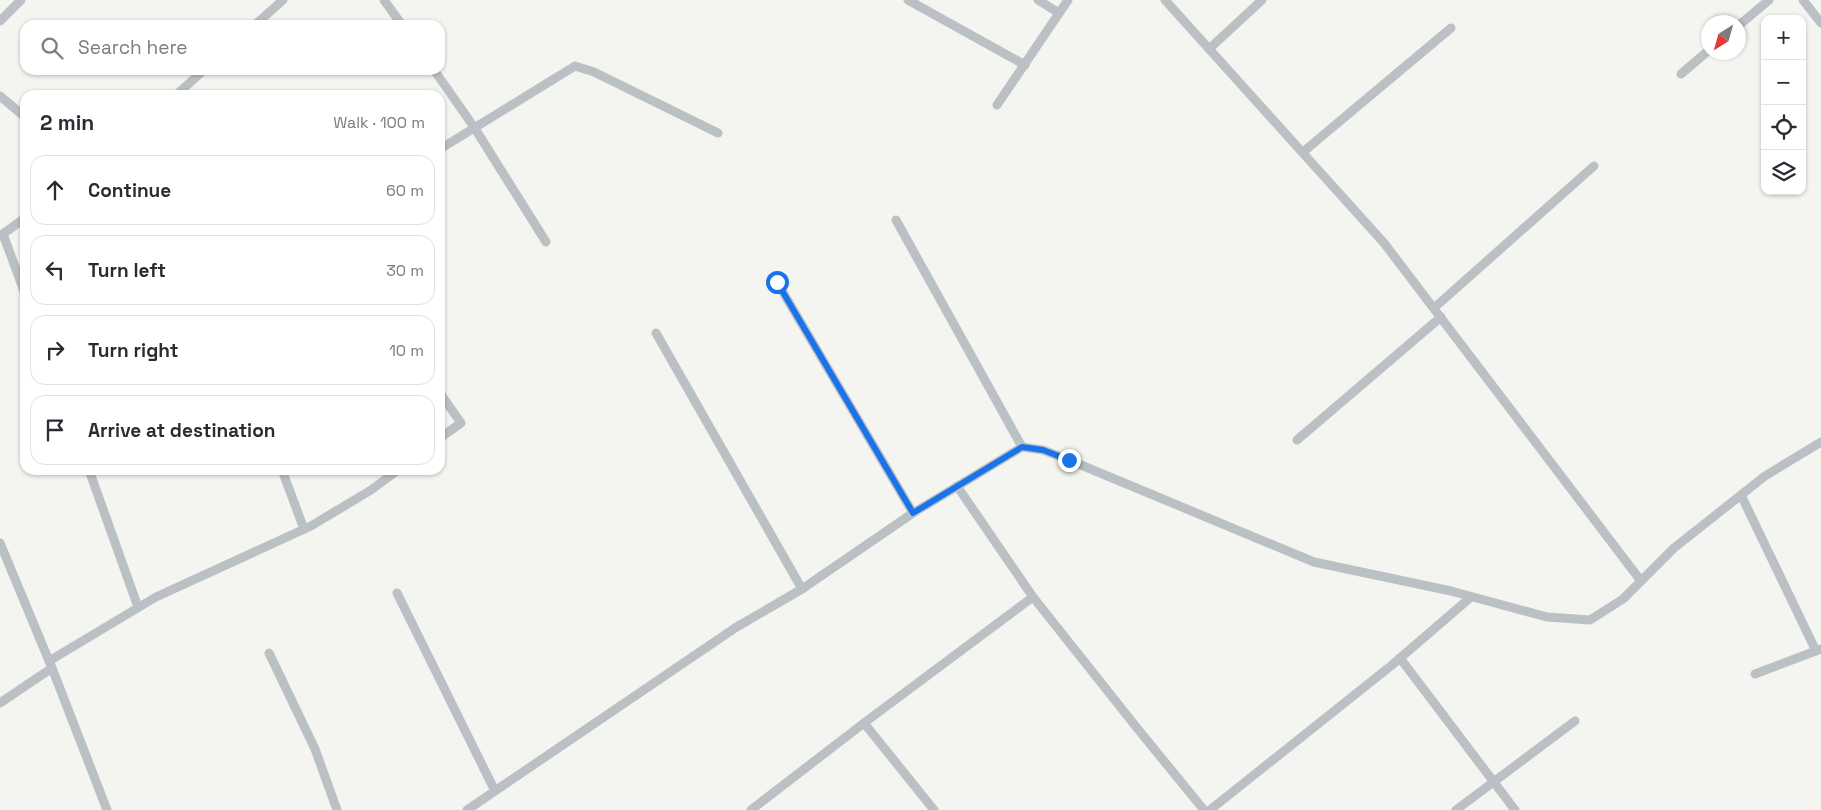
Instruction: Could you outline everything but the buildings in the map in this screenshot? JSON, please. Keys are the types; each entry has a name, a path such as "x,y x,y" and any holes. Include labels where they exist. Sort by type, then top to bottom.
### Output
{"street":[{"path":"0,21 21,0"},
{"path":"261,20 283,0"},
{"path":"384,0 398,20"},
{"path":"908,0 1025,64"},
{"path":"1038,0 1059,13"},
{"path":"997,106 1068,0"},
{"path":"1165,0 1384,243 1641,581"},
{"path":"1209,49 1262,0"},
{"path":"1746,19 1769,0"},
{"path":"1803,0 1821,23"},
{"path":"1302,152 1451,28"},
{"path":"1682,74 1701,58"},
{"path":"445,146 575,66 594,72 718,133"},
{"path":"182,90 198,75"},
{"path":"438,75 474,127 546,242"},
{"path":"0,96 20,113"},
{"path":"1434,308 1594,166"},
{"path":"896,220 1022,447"},
{"path":"20,222 2,235 20,281"},
{"path":"777,282 913,513"},
{"path":"1297,440 1441,317"},
{"path":"656,333 802,589"},
{"path":"445,400 460,423 445,434"},
{"path":"467,810 735,628 802,589 913,513 1022,447 1043,450 1069,460 1314,562 1471,597 1547,617 1590,620 1623,599 1674,548 1765,476 1821,442"},
{"path":"91,475 138,607"},
{"path":"284,475 304,529"},
{"path":"0,704 51,664 138,607 304,529 371,490 391,475"},
{"path":"957,486 1033,597 1204,810"},
{"path":"1741,495 1819,650 1755,674"},
{"path":"0,543 51,664 107,810"},
{"path":"397,593 494,792"},
{"path":"750,810 1033,597"},
{"path":"1210,810 1400,658 1471,597"},
{"path":"269,653 315,749 337,810"},
{"path":"1400,658 1515,810"},
{"path":"1456,810 1575,722"},
{"path":"864,723 934,810"}],"route":[{"path":"777,282 913,513 1022,447 1043,450 1069,460"}]}
